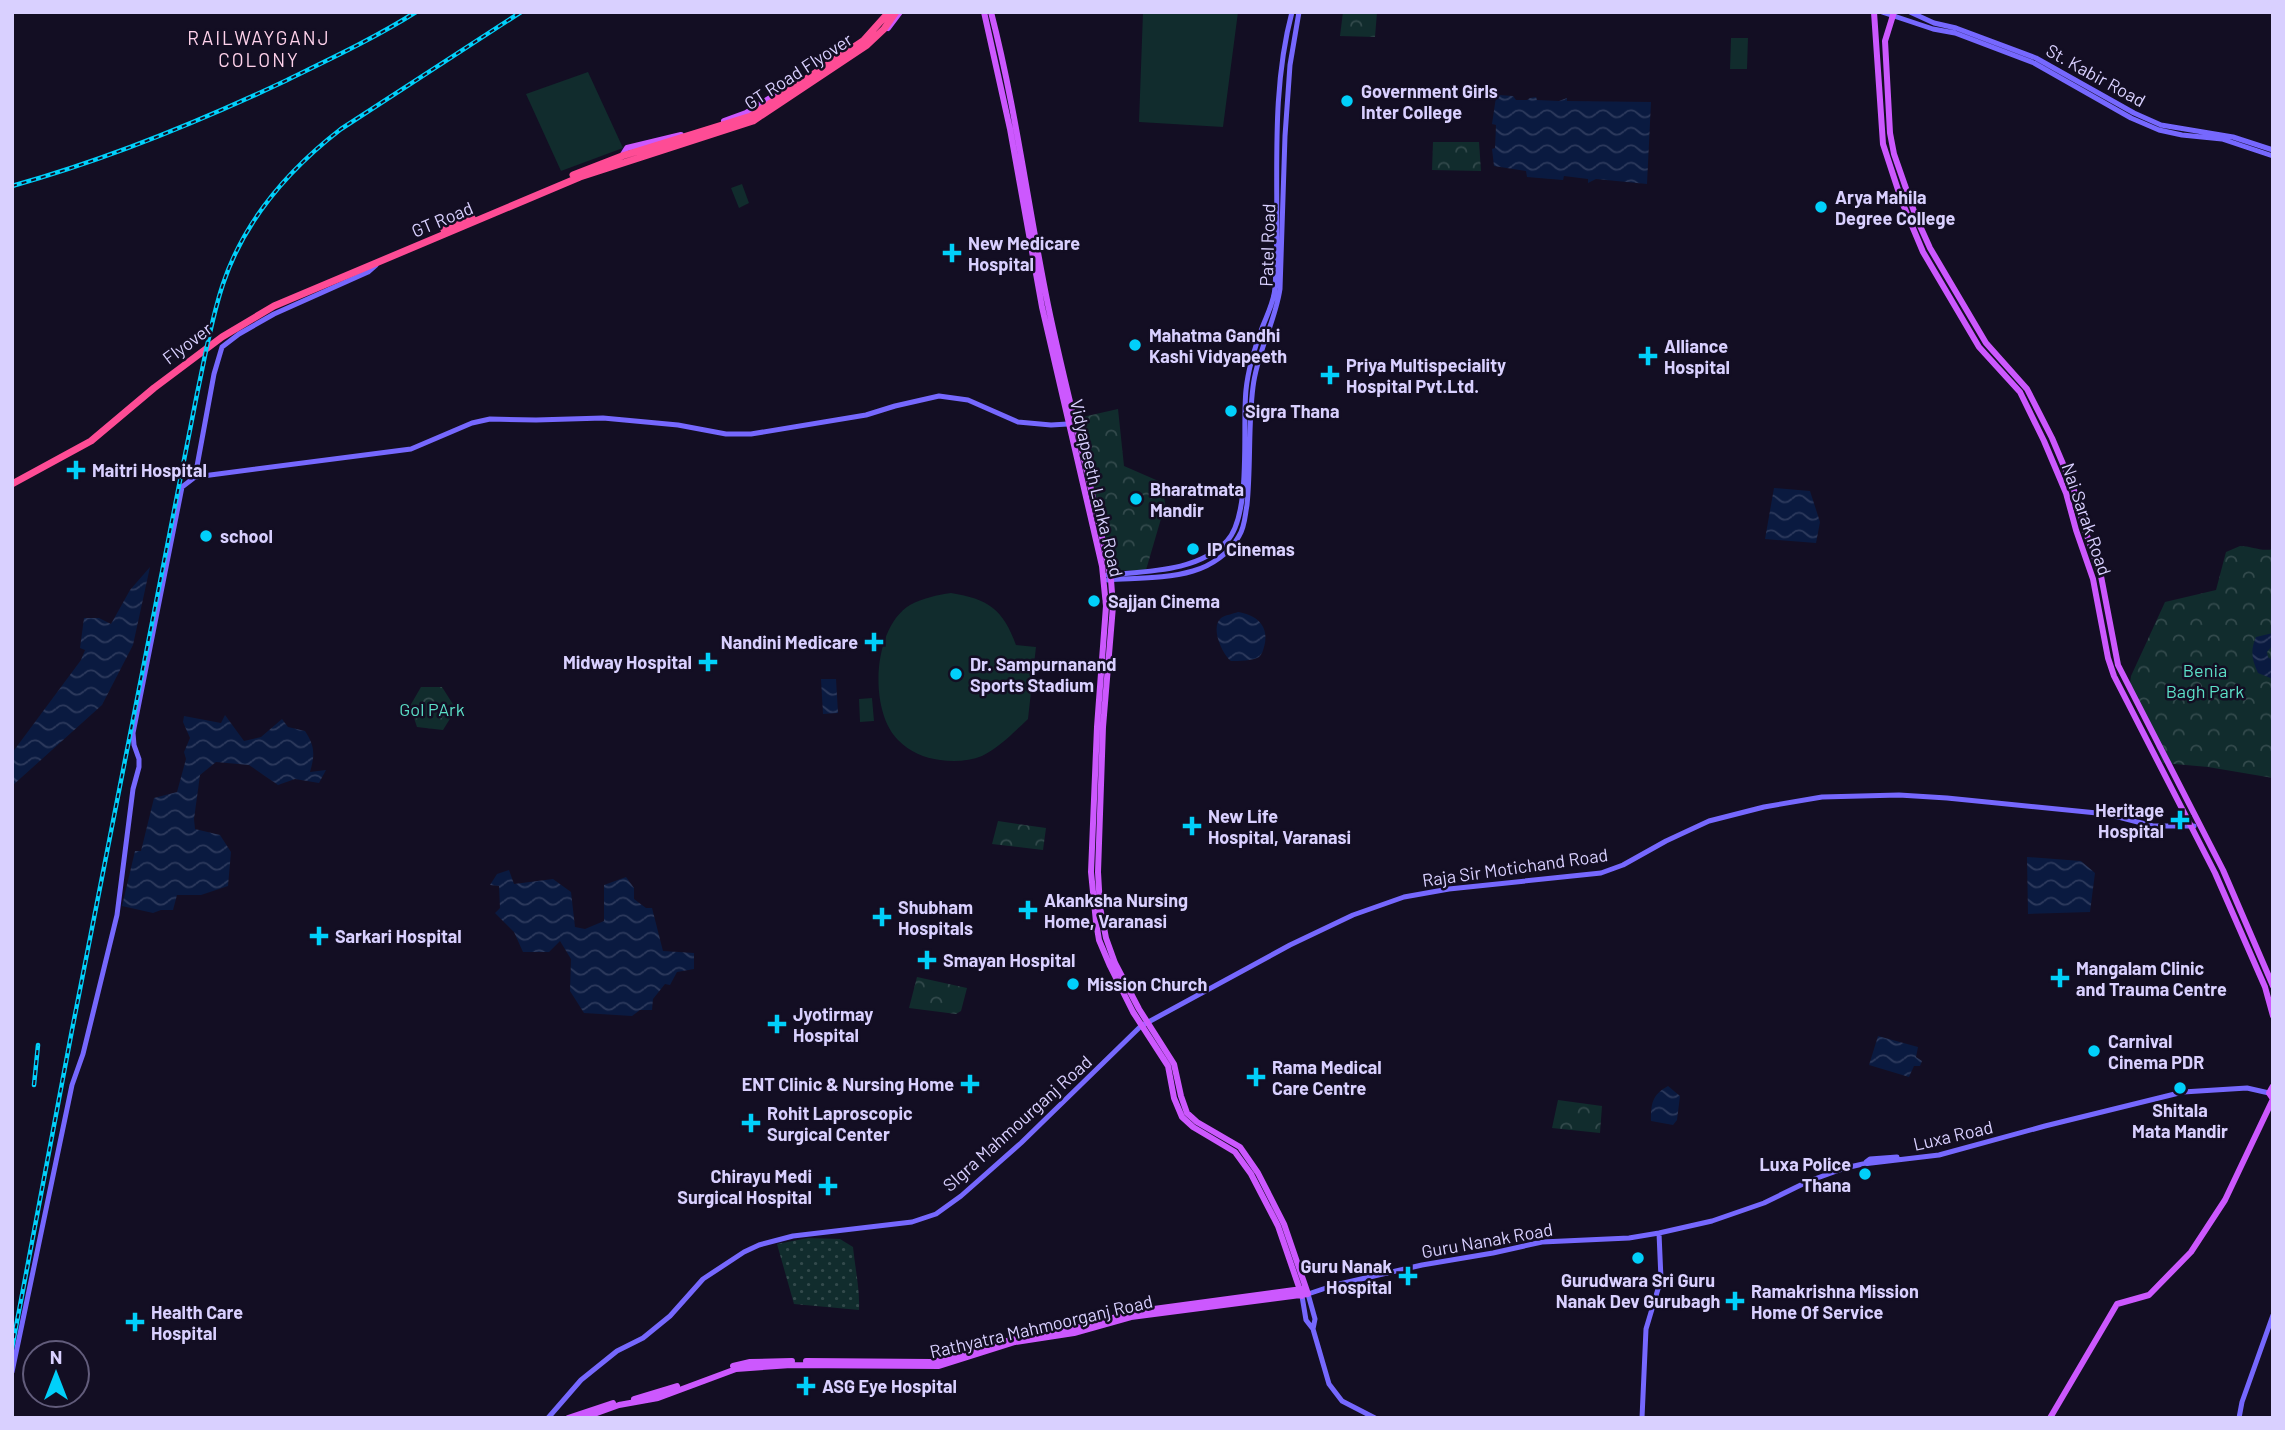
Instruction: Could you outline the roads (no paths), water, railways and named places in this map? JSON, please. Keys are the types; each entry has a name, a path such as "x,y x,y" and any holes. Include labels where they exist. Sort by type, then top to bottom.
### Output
{"highway":[{"name":"GT Road Flyover","path":"623,159 751,116 863,41 879,26 888,12"},
{"name":"GT Road Flyover","path":"632,156 738,127 766,114 867,45 898,12"},
{"name":"GT Road","path":"379,261 416,248 579,175 623,159"},
{"name":"Flyover","path":"12,484 91,441 154,388 244,323 299,295 379,261"}],"main road":[{"name":"GT Road","path":"888,12 868,33 746,113 692,132 627,148 623,159 634,162 753,123 867,47 880,37 898,12"},
{"name":"Vidyapeeth Lanka Road","path":"984,12 992,29"},
{"name":"Vidyapeeth Lanka Road","path":"991,12 992,29 1048,305 1107,578 1091,872 1094,908 1103,951 1168,1066 1174,1098 1182,1117 1193,1127 1235,1152 1251,1174 1278,1226 1304,1292"},
{"name":"Nai Sarak Road","path":"1874,12 1884,144 1909,209 1986,343 2027,389 2052,438 2074,490 2101,576 2118,665 2201,826 2273,986"},
{"name":"Nai Sarak Road","path":"1894,15 1885,41 1891,142 1923,252 1979,347 2020,392 2045,441 2067,493 2093,579 2111,669 2241,928 2273,1016"},
{"name":"Vidyapeeth Lanka Road","path":"1003,76 1042,307 1107,578"},
{"path":"2140,728 2149,724"},
{"path":"2050,1418 2117,1304 2149,1295 2180,1265 2206,1232 2231,1188 2272,1090"},
{"name":"Rathyatra Mahmoorganj Road","path":"568,1418 616,1402 658,1393 724,1368 750,1362 932,1362 1017,1338 1076,1328 1125,1313 1304,1292"},
{"name":"Rathyatra Mahmoorganj Road","path":"583,1418 618,1405 658,1398 736,1369 791,1366 939,1366 1016,1342 1074,1333 1131,1317 1304,1292"}],"street":[{"name":"Patel Road","path":"1278,289 1278,105 1282,62 1292,12"},
{"name":"Patel Road","path":"1107,578 1198,561 1220,547 1235,530 1242,497 1246,388 1257,343 1278,289 1290,65 1299,12"},
{"name":"St. Kabir Road","path":"1882,12 1955,33 2034,63 2131,118 2159,130 2221,139 2273,156"},
{"name":"St. Kabir Road","path":"1910,12 1934,23 1956,28 2036,58 2134,113 2161,125 2232,137 2273,150"},
{"path":"195,477 214,374 222,347 265,319 368,272 379,261"},
{"path":"12,1373 72,1085 83,1054 117,915 133,789 139,767 133,733 182,487 195,477 411,449 472,423 490,419 603,418 678,425 726,434 751,434 866,415 939,396 968,400 1018,422 1069,424"},
{"name":"Raja Sir Motichand Road","path":"1144,1024 1290,945 1384,903 1449,889 1601,873 1623,866 1694,827 1764,807 1822,797 1899,795 2095,813 2151,826 2201,826"},
{"name":"SIgra Mahmourganj Road","path":"548,1418 581,1380 617,1351 643,1338 670,1316 703,1279 744,1252 771,1241 800,1235 912,1222 936,1214 961,1196 1021,1143 1144,1024"},
{"path":"1863,1164 1870,1159 1922,1155 1960,1147 2183,1089 2249,1085 2272,1090"},
{"name":"Luxa Road","path":"1659,1233 1712,1221 1763,1203 1809,1181 1863,1164 1939,1155 2183,1092 2247,1088 2272,1090"},
{"path":"1642,1418 1646,1329 1661,1279 1659,1233"},
{"name":"Guru Nanak Road","path":"1304,1292 1422,1265 1542,1242 1629,1238 1659,1233"},
{"name":"Vidyapeeth Lanka Road","path":"1304,1292 1315,1319 1313,1329 1325,1374 1334,1392 1352,1408 1375,1418"},
{"path":"2239,1418 2242,1402 2273,1315"}],"water":[{"path":"1513,96 1516,100 1536,97 1537,100 1559,101 1567,98 1567,101 1651,102 1647,184 1596,179 1588,183 1588,179 1564,176 1563,180 1527,177 1526,171 1494,166 1492,149 1495,148 1496,125 1492,124 1496,97"},
{"path":"1774,488 1810,491 1820,522 1816,543 1765,539"},
{"path":"150,567 133,645 102,705 12,786 12,753 81,660 85,650 80,648 84,618 99,618 111,624 130,590"},
{"path":"1238,612 1256,619 1263,627 1265,640 1259,657 1231,661 1221,647 1217,634 1218,622 1223,617"},
{"path":"2273,633 2273,645 2267,652 2273,661 2273,679 2258,673 2252,651 2256,637"},
{"path":"821,679 836,679 838,713 823,714"},
{"path":"225,715 244,741 261,737 282,719 288,727 305,731 313,751 310,772 326,770 319,783 295,779 278,785 249,765 216,762 200,775 194,819 195,829 220,835 231,852 228,886 201,895 177,895 173,910 153,913 122,906 135,851 141,851 154,798 177,792 186,759 184,752 190,738 183,722 184,716 221,723"},
{"path":"2027,857 2081,861 2095,873 2090,912 2028,914"},
{"path":"509,870 514,884 553,879 571,892 575,927 585,929 604,921 604,885 626,877 634,888 634,899 646,908 652,908 663,951 694,953 694,969 677,972 670,985 665,984 653,999 652,1010 640,1010 632,1016 584,1013 570,991 571,959 560,941 549,952 523,952 514,932 495,913 500,908 499,886 490,885 497,874"},
{"path":"1878,1036 1918,1047 1916,1057 1922,1061 1920,1066 1914,1066 1909,1077 1869,1065"},
{"path":"1668,1086 1680,1096 1677,1120 1673,1125 1651,1121 1654,1100"}],"railway":[{"path":"12,186 150,140 217,112 334,57 416,12"},
{"path":"12,1348 197,394 223,284 232,261 256,218 270,198 303,162 341,129 521,12"},
{"path":"34,1085 38,1045"}],"place":[{"name":"Government Girls Inter College","path":"1347,101"},
{"name":"Arya Mahila Degree College","path":"1821,207"},
{"name":"New Medicare Hospital","path":"952,253"},
{"name":"Mahatma Gandhi Kashi Vidyapeeth","path":"1135,345"},
{"name":"Alliance Hospital","path":"1648,356"},
{"name":"Priya Multispeciality Hospital Pvt.Ltd.","path":"1330,375"},
{"name":"Sigra Thana","path":"1231,411"},
{"name":"Maitri Hospital","path":"76,470"},
{"name":"Bharatmata Mandir","path":"1136,499"},
{"name":"school","path":"206,536"},
{"name":"IP Cinemas","path":"1193,549"},
{"name":"Sajjan Cinema","path":"1094,601"},
{"name":"Nandini Medicare","path":"874,642"},
{"name":"Midway Hospital","path":"708,662"},
{"name":"Dr. Sampurnanand Sports Stadium","path":"956,674"},
{"name":"Heritage Hospital","path":"2180,820"},
{"name":"New Life Hospital, Varanasi","path":"1192,826"},
{"name":"Akanksha Nursing Home, Varanasi","path":"1028,910"},
{"name":"Shubham Hospitals","path":"882,917"},
{"name":"Sarkari Hospital","path":"319,936"},
{"name":"Smayan Hospital","path":"927,960"},
{"name":"Mangalam Clinic and Trauma Centre","path":"2060,978"},
{"name":"Mission Church","path":"1073,984"},
{"name":"Jyotirmay Hospital","path":"777,1024"},
{"name":"Carnival Cinema PDR","path":"2094,1051"},
{"name":"Rama Medical Care Centre","path":"1256,1077"},
{"name":"ENT Clinic & Nursing Home","path":"970,1084"},
{"name":"Shitala Mata Mandir","path":"2180,1088"},
{"name":"Rohit Laproscopic Surgical Center","path":"751,1123"},
{"name":"Luxa Police Thana","path":"1865,1174"},
{"name":"Chirayu Medi Surgical Hospital","path":"828,1186"},
{"name":"Gurudwara Sri Guru Nanak Dev Gurubagh","path":"1638,1258"},
{"name":"Guru Nanak Hospital","path":"1408,1276"},
{"name":"Ramakrishna Mission Home Of Service","path":"1735,1301"},
{"name":"Health Care Hospital","path":"135,1322"},
{"name":"ASG Eye Hospital","path":"806,1386"}],"district":[{"name":"RAILWAYGANJ COLONY","path":"259,48"}],"park label":[{"name":"Benia Bagh Park","path":"2205,680"},
{"name":"Gol PArk","path":"432,709"}]}
